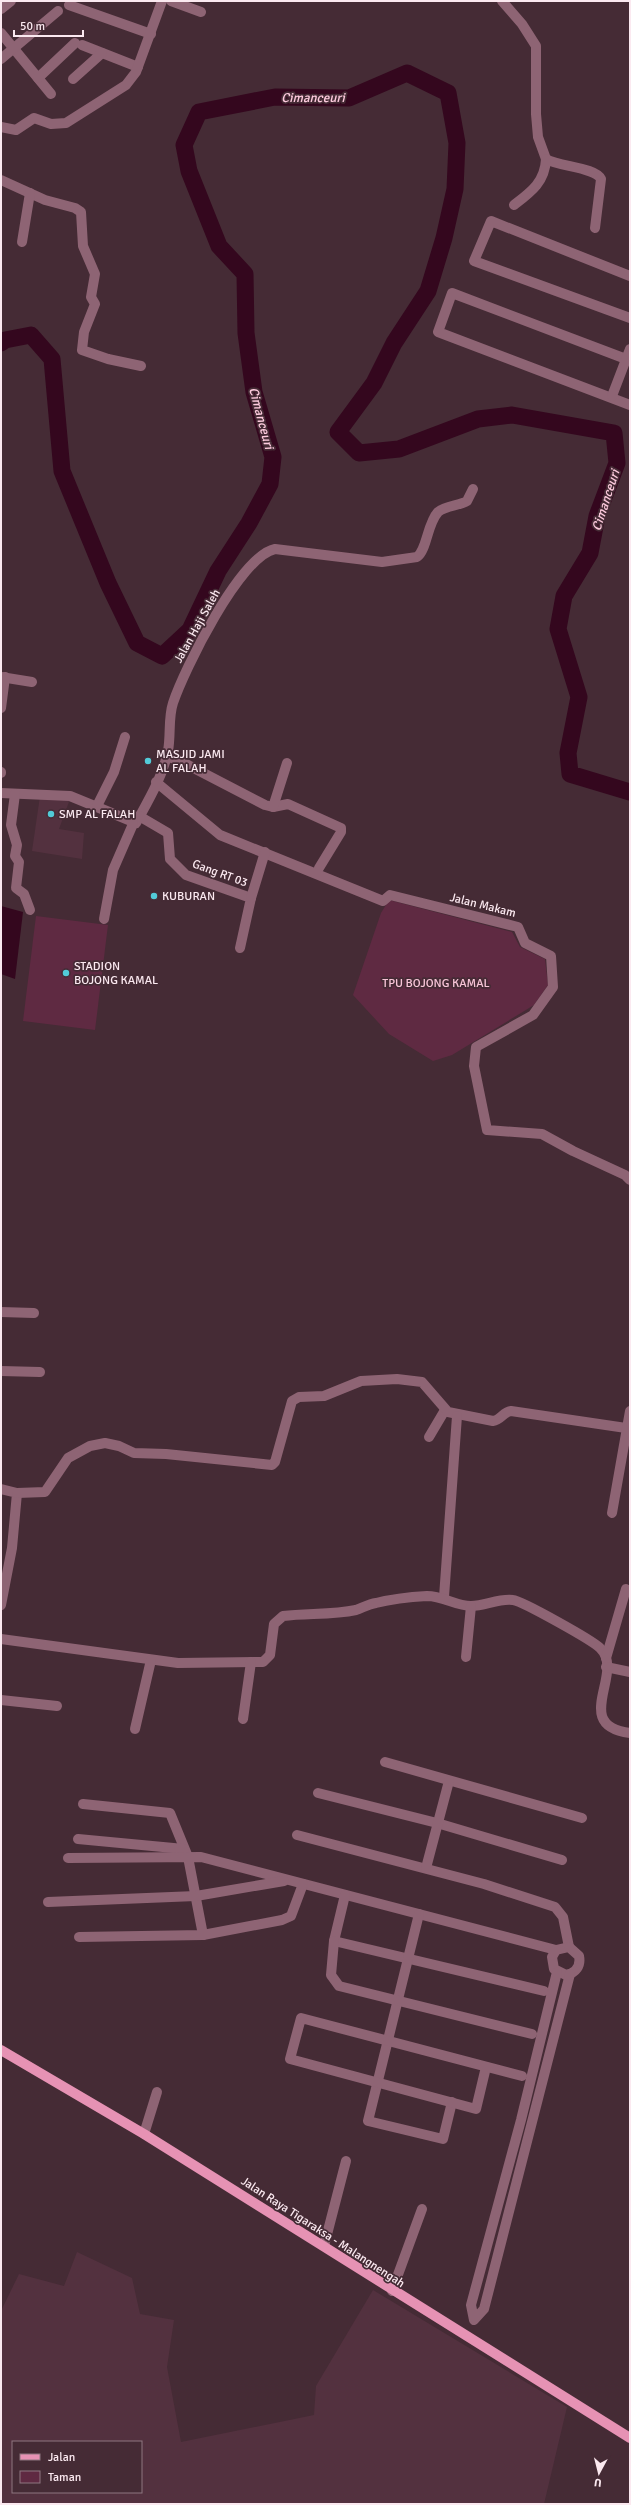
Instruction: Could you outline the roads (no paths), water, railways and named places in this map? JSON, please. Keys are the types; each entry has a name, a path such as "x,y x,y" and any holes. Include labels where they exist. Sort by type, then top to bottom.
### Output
{"main road":[{"name":"Jalan Raya Tigaraksa - Malangnengah","path":"1,2050 144,2134 324,2246 467,2338 630,2438"}],"street":[{"path":"1,9 11,1"},
{"path":"1,127 16,130 34,118 51,124 66,123 126,85 133,78 138,67 162,1"},
{"path":"171,1 201,12"},
{"path":"502,1 522,24 536,46 536,114 538,137 546,159 545,171 541,181 514,205"},
{"path":"69,5 150,34"},
{"path":"1,59 58,11"},
{"path":"1,34 51,94"},
{"path":"38,78 79,44 138,67"},
{"path":"73,79 102,53"},
{"path":"546,159 558,165 599,174 602,182 595,228"},
{"path":"1,180 45,200 75,208 83,216 83,246 95,274 92,297 95,304 84,332 82,350 141,366"},
{"path":"22,242 30,193"},
{"path":"630,276 491,221 474,261 630,318"},
{"path":"612,396 628,354 452,293 438,332 612,396 630,405"},
{"name":"Jalan Haji Saleh","path":"104,919 113,870 167,756 171,711 186,674 222,604 246,571 267,552 275,549 382,562 417,557 421,553 430,524 439,512 468,501 473,489"},
{"path":"1,708 3,677 32,682"},
{"path":"97,806 114,772 125,737"},
{"path":"167,756 201,771 256,802 273,807 288,804 341,828 341,832 319,868"},
{"path":"273,807 287,763"},
{"name":"Jalan Makam","path":"156,782 220,835 383,901 390,895 518,927 525,943 551,956 553,987 534,1015 476,1047 474,1066 487,1130 542,1134 573,1151 625,1175 630,1180"},
{"path":"1,793 70,796 136,820"},
{"path":"15,794 11,825 17,845 15,856 19,862 16,888 24,894 30,910"},
{"name":"Gang RT 03","path":"136,820 168,833 170,859 186,875 251,898 240,948"},
{"path":"251,898 264,852"},
{"path":"1,1312 34,1313"},
{"path":"1,1370 40,1372"},
{"path":"1,1489 17,1493 45,1492 68,1458 90,1446 106,1443 119,1446 134,1453 166,1454 272,1465 275,1462 292,1401 299,1397 324,1396 361,1381 397,1379 422,1382 445,1410 457,1416 493,1421 498,1420 506,1412 511,1411 626,1428"},
{"path":"429,1437 445,1410"},
{"path":"612,1513 630,1411"},
{"path":"444,1598 457,1416"},
{"path":"1,1605 12,1548 17,1493"},
{"path":"626,1589 606,1663 601,1714 607,1725 612,1729 630,1734"},
{"path":"1,1641 178,1663 263,1662 270,1655 274,1624 283,1616 342,1612 375,1603 427,1596 444,1598 471,1606 506,1600 518,1601 599,1646 606,1663 630,1672"},
{"path":"466,1657 471,1606"},
{"path":"135,1729 151,1660"},
{"path":"243,1719 251,1662"},
{"path":"1,1700 57,1706"},
{"path":"385,1762 582,1818"},
{"path":"426,1868 449,1781"},
{"path":"318,1793 437,1823 562,1860"},
{"path":"82,1804 170,1813 186,1853 196,1896 202,1935"},
{"path":"297,1835 484,1884 555,1907 564,1917 569,1947"},
{"path":"78,1839 186,1853 556,1950 569,1947 577,1952 580,1960 577,1969 570,1974 484,2309 474,2320 467,2338"},
{"path":"68,1858 186,1853"},
{"path":"48,1902 196,1896 289,1880"},
{"path":"79,1937 202,1935 282,1920 291,1916 303,1884"},
{"path":"345,1895 334,1941 331,1975 334,1982 339,1986 532,2034"},
{"path":"419,1914 368,2121 443,2139 452,2102"},
{"path":"334,1941 544,1991"},
{"path":"474,2320 471,2305 521,2120 557,1972 551,1962 556,1950"},
{"path":"557,1972 570,1974"},
{"path":"486,2067 476,2109 290,2059 301,2018 522,2076"},
{"path":"144,2134 157,2092"},
{"path":"324,2246 346,2161"},
{"path":"392,2291 422,2209"}],"waterway":[{"name":"Cimanceuri","path":"1,343 5,340 31,335 52,359 62,471 108,583 137,643 162,656 190,630 218,571 249,523 270,484 273,457 254,392 246,333 245,274 219,246 189,171 184,145 199,112 275,97 349,98 407,73 448,93 457,143 455,189 444,238 428,291 394,343 374,383 338,432 359,453 399,449 478,419 512,415 614,433 617,463 597,516 590,553 564,596 558,629 579,697 568,753 570,774 630,792"}],"place":[{"name":"MASJID JAMI AL FALAH","path":"148,761"},
{"name":"SMP AL FALAH","path":"51,814"},
{"name":"KUBURAN","path":"154,896"},
{"name":"STADION BOJONG KAMAL","path":"66,973"}],"park label":[{"name":"TPU BOJONG KAMAL","path":"436,983"}]}
